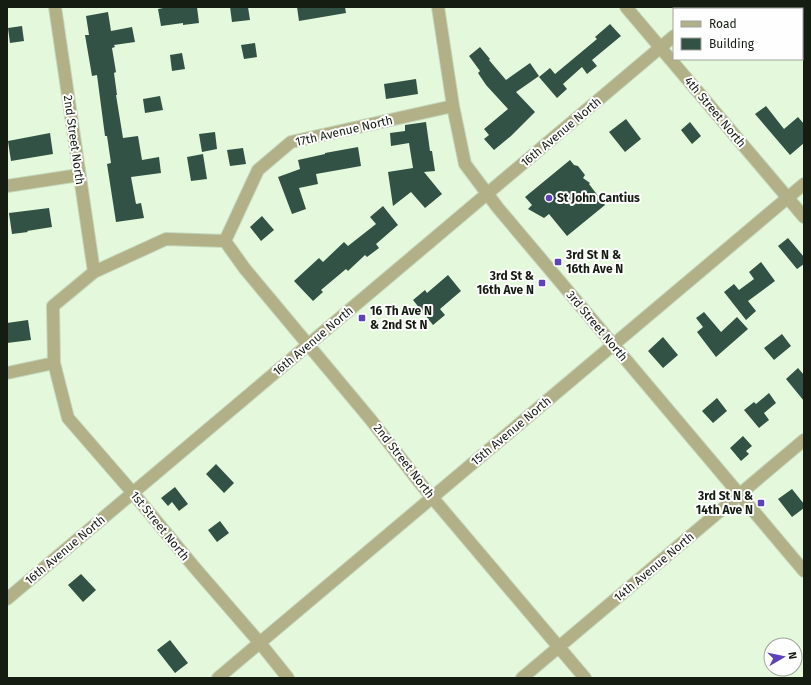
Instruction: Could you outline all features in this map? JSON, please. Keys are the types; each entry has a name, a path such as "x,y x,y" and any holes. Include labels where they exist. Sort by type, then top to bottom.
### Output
{"street":[{"name":"2nd Street North","path":"54,7 94,272"},
{"name":"3rd Street North","path":"438,7 453,106 465,164 486,194 804,571"},
{"name":"4th Street North","path":"626,7 804,217"},
{"name":"16th Avenue North","path":"7,599 673,37"},
{"name":"17th Avenue North","path":"225,241 258,170 291,142 453,106"},
{"path":"7,186 79,175"},
{"name":"15th Avenue North","path":"218,678 804,184"},
{"path":"7,372 54,363 53,306 94,272 166,238 225,241"},
{"name":"2nd Street North","path":"225,241 245,269 372,420 432,498 585,678"},
{"name":"1st Street North","path":"54,363 68,418 260,643 288,678"},
{"name":"14th Avenue North","path":"522,678 804,440"}],"building":[{"path":"168,7 197,7 199,23 183,25 183,23 161,26 158,9"},
{"path":"230,7 248,7 250,20 232,22"},
{"path":"297,7 345,7 346,13 299,21"},
{"path":"108,12 111,31 132,27 135,42 114,45 115,47 112,48 116,72 114,73 116,95 123,138 138,136 142,160 159,157 161,173 131,177 136,204 141,203 144,218 116,222 107,164 111,163 107,136 105,136 97,75 92,76 85,35 89,35 86,16"},
{"path":"610,24 621,36 592,60 597,66 587,74 582,67 563,84 567,89 557,98 539,77 550,68 555,74 597,39 595,37"},
{"path":"22,26 24,41 10,43 8,28"},
{"path":"255,43 257,57 244,59 241,45"},
{"path":"480,47 506,80 530,63 539,76 516,92 535,112 511,136 494,150 484,139 489,135 484,129 508,109 486,85 478,73 480,71 469,56"},
{"path":"182,53 185,69 172,71 170,55"},
{"path":"416,79 418,94 386,99 384,84"},
{"path":"160,96 163,110 145,113 143,99"},
{"path":"766,106 784,129 798,117 804,124 804,143 790,155 755,114"},
{"path":"626,119 641,139 625,152 609,132"},
{"path":"426,122 430,151 432,151 435,171 424,172 442,194 425,208 411,192 393,206 388,172 413,168 409,143 391,146 390,133 405,131 405,125"},
{"path":"690,122 701,136 692,144 681,130"},
{"path":"215,132 217,149 202,152 199,134"},
{"path":"50,133 53,154 11,161 8,141"},
{"path":"358,147 361,166 316,174 318,184 299,188 306,209 292,214 278,177 300,169 298,160"},
{"path":"243,148 246,164 230,166 227,150"},
{"path":"203,154 207,179 191,181 187,157"},
{"name":"St John Cantius","path":"570,160 574,165 578,166 585,175 583,178 590,183 589,184 605,205 567,236 549,214 544,218 528,209 532,205 525,197"},
{"path":"383,206 398,225 376,244 379,248 367,257 365,255 348,271 346,269 321,290 323,292 313,301 294,281 319,258 323,262 344,242 348,246 376,224 370,217"},
{"path":"49,208 52,227 12,234 9,213"},
{"path":"262,216 274,230 261,241 250,227"},
{"path":"788,238 804,257 804,264 797,269 778,246"},
{"path":"761,262 775,281 748,301 756,311 746,320 724,292 734,284 739,290 754,279 749,272"},
{"path":"448,275 461,291 440,309 445,315 433,325 413,300 425,290 427,293"},
{"path":"704,312 721,332 737,317 748,329 716,357 697,332 703,327 696,318"},
{"path":"28,320 31,340 7,343 7,323"},
{"path":"782,334 791,346 774,360 764,348"},
{"path":"663,337 678,355 663,368 648,351"},
{"path":"798,368 804,375 804,401 786,379"},
{"path":"769,393 776,403 764,413 769,420 759,428 744,410 754,402 756,404"},
{"path":"717,398 727,411 713,423 702,411"},
{"path":"743,436 752,446 746,451 749,454 741,461 730,448"},
{"path":"216,464 234,483 224,493 206,474"},
{"path":"175,487 188,504 179,511 172,502 168,506 161,498"},
{"path":"792,489 804,504 804,508 792,517 778,499"},
{"path":"220,521 229,533 217,542 208,530"},
{"path":"81,574 96,590 83,602 68,585"},
{"path":"170,640 188,663 175,673 157,650"}],"place":[{"name":"St John Cantius","path":"549,198"},
{"name":"3rd St N & 16th Ave N","path":"558,262"},
{"name":"3rd St & 16th Ave N","path":"542,283"},
{"name":"16 Th Ave N & 2nd St N","path":"362,318"},
{"name":"3rd St N & 14th Ave N","path":"761,503"}]}
